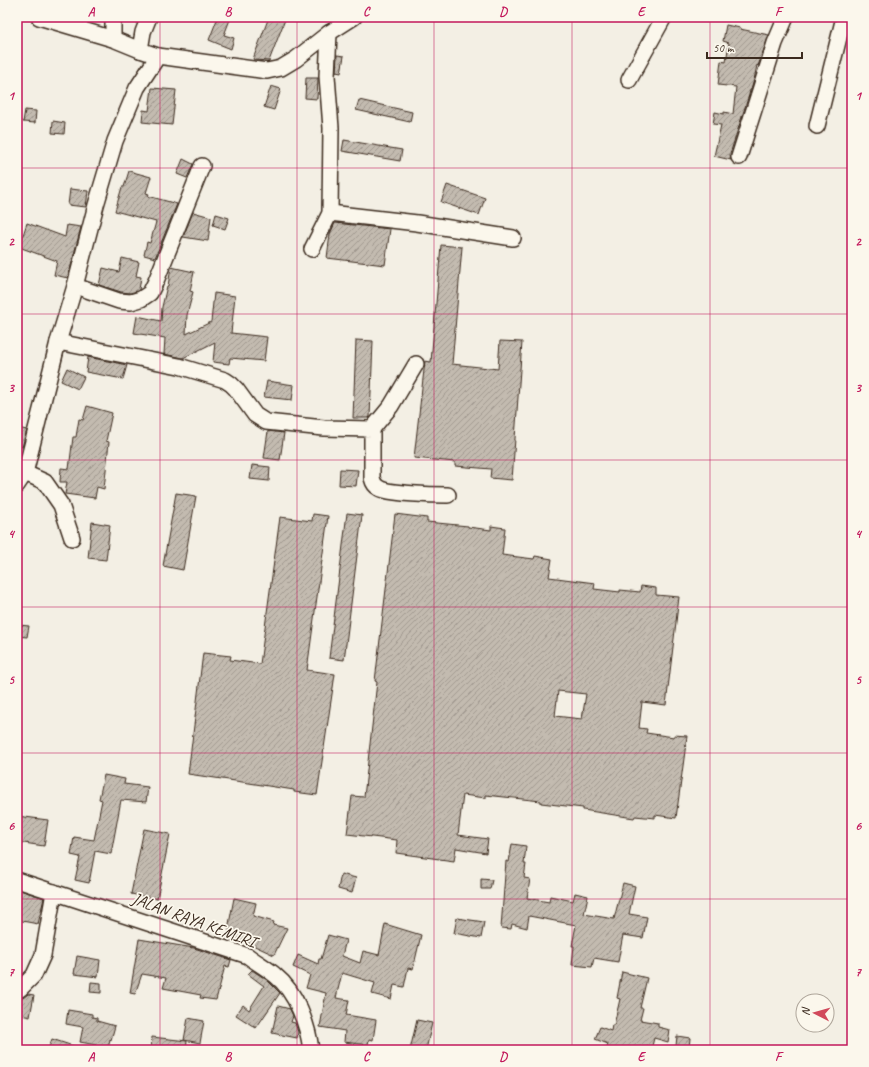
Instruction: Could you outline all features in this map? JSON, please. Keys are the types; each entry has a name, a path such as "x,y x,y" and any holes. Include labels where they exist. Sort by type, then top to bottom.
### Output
{"street":[{"path":"39,17 114,39 158,56 267,71 281,68 296,59 329,33 354,17"},
{"path":"113,17 114,39"},
{"path":"140,50 143,32 149,17"},
{"path":"629,80 664,17"},
{"path":"739,157 775,43 786,17"},
{"path":"817,126 844,17"},
{"path":"312,249 330,213 331,128 327,76 329,33"},
{"path":"72,538 61,505 45,482 21,479 115,141 137,88 158,56"},
{"path":"75,286 119,301 131,302 141,299 150,293 202,166"},
{"path":"330,213 416,223 513,238"},
{"path":"58,342 179,366 225,380 236,389 254,415 266,422 324,428 372,429"},
{"path":"416,364 391,406 372,429 372,478 378,488 390,492 448,496"},
{"name":"JALAN RAYA KEMIRI","path":"17,880 248,956 276,976 288,988 300,1010 310,1039 311,1050"},
{"path":"20,989 34,975 43,955 54,892"}],"building":[{"path":"218,17 231,17 224,35 234,38 231,49 209,40"},
{"path":"269,17 286,17 269,61 255,60 253,59"},
{"path":"726,25 769,35 758,66 757,65 751,90 730,154 731,160 714,156 721,125 713,124 715,112 733,114 736,87 718,85 721,61 726,62 729,43 723,41"},
{"path":"337,55 344,56 341,73 336,72"},
{"path":"306,78 318,78 317,99 305,98"},
{"path":"271,86 281,89 274,110 264,107"},
{"path":"152,88 176,90 172,125 142,122 143,110 149,111"},
{"path":"359,100 412,112 410,122 356,110"},
{"path":"25,110 36,111 35,123 23,122"},
{"path":"53,121 65,123 64,134 52,133"},
{"path":"344,140 402,150 400,161 342,151"},
{"path":"183,159 193,164 187,178 177,174"},
{"path":"129,171 151,177 146,193 149,194 148,196 177,204 155,258 144,255 147,242 150,243 156,222 115,211 122,187 124,187"},
{"path":"447,185 485,198 479,215 441,202"},
{"path":"70,189 88,191 86,207 68,205"},
{"path":"193,212 211,217 208,241 183,237"},
{"path":"216,214 229,218 225,229 213,225"},
{"path":"27,223 65,237 67,225 81,227 68,278 54,275 57,261 19,247"},
{"path":"335,223 390,229 385,265 327,258 330,234"},
{"path":"441,245 462,247 452,364 498,369 500,341 522,342 512,480 490,478 491,469 455,466 455,462 414,458 425,361 431,362"},
{"path":"122,258 139,262 136,276 141,277 139,290 137,291 130,293 121,292 99,285 103,268 119,272"},
{"path":"171,267 194,272 190,291 193,292 187,315 186,334 211,322 214,293 235,296 231,333 267,337 264,361 230,358 229,364 213,362 215,342 183,358 164,354 165,338 134,333 137,316 161,321 162,307 168,286"},
{"path":"356,340 373,341 369,418 353,418"},
{"path":"88,357 127,365 123,379 86,372"},
{"path":"67,368 84,377 78,389 61,381"},
{"path":"267,381 294,385 292,400 264,397"},
{"path":"87,406 112,413 106,441 109,442 104,489 97,487 95,498 65,494 67,482 60,482 61,468 69,469 73,437 76,437 79,419 83,420"},
{"path":"17,428 27,430 22,447 17,445"},
{"path":"268,431 284,433 280,460 264,458"},
{"path":"252,465 270,467 269,481 250,479"},
{"path":"340,469 358,470 356,486 339,485"},
{"path":"176,493 196,496 183,570 163,566"},
{"path":"347,513 362,515 344,660 329,658"},
{"path":"313,514 328,516 307,670 335,674 317,795 294,792 294,790 188,774 203,653 231,656 230,660 260,664 280,517 312,521"},
{"path":"395,514 427,518 427,522 491,530 491,526 505,528 502,555 534,559 535,556 552,559 549,577 595,583 594,589 620,592 620,590 640,592 641,586 656,588 656,595 679,597 666,705 642,702 639,728 647,729 646,733 674,737 674,735 687,736 676,818 655,815 655,818 635,816 634,818 583,810 583,808 541,803 541,801 486,795 486,798 463,795 458,835 488,839 486,853 456,848 454,861 396,853 397,840 347,834 352,796 364,797 377,682 375,681","holes":["558,691 586,694 582,719 555,716"]},
{"path":"92,522 110,525 106,560 88,558"},
{"path":"19,625 29,626 27,637 17,636"},
{"path":"104,775 125,779 124,784 148,787 146,802 121,800 111,854 95,851 89,883 75,880 80,857 71,855 74,837 94,840 102,800 99,799"},
{"path":"17,816 48,820 44,846 17,842"},
{"path":"144,829 170,834 157,899 131,894"},
{"path":"512,844 526,846 524,878 530,879 527,898 549,902 550,896 573,901 575,893 588,896 584,914 614,919 623,883 635,886 629,914 647,917 643,938 623,935 618,962 594,958 592,967 572,965 574,946 572,946 576,925 529,916 527,928 512,924 511,929 501,928 506,861 509,862"},
{"path":"341,874 356,878 352,893 338,889"},
{"path":"481,879 492,880 490,889 481,889"},
{"path":"17,889 44,898 38,924 17,920"},
{"path":"234,898 256,903 253,916 274,922 273,925 287,928 274,955 229,934 229,924"},
{"path":"457,918 484,922 481,938 454,933"},
{"path":"385,924 421,935 413,969 408,968 404,987 394,985 391,999 372,994 375,983 342,973 336,998 349,1000 346,1015 376,1020 373,1040 369,1039 368,1045 344,1042 345,1031 320,1027 326,993 306,988 310,975 293,967 298,955 318,964 319,959 321,959 328,935 346,940 342,956 360,963 363,951 379,955"},
{"path":"139,939 194,948 231,960 229,967 225,966 216,1000 200,998 201,995 163,988 166,978 142,974 135,994 130,993"},
{"path":"77,956 100,960 98,977 74,974"},
{"path":"252,970 267,980 280,993 256,1028 236,1015 243,1005 249,1010 264,986 248,974"},
{"path":"622,972 647,978 640,1008 643,1008 640,1020 658,1023 658,1027 670,1030 668,1042 654,1038 651,1050 615,1050 607,1048 608,1044 595,1039 600,1027 611,1031 612,1025 614,1025 620,999 617,998"},
{"path":"91,982 101,983 101,993 90,992"},
{"path":"28,994 34,995 30,1017 17,1014 17,997 23,998"},
{"path":"278,1006 290,1009 293,1016 291,1022 295,1023 298,1032 297,1038 272,1033"},
{"path":"68,1010 92,1014 92,1017 97,1018 97,1021 115,1026 108,1050 95,1050 96,1045 80,1042 83,1027 66,1024"},
{"path":"188,1018 204,1021 200,1043 184,1040"},
{"path":"417,1020 432,1023 426,1050 410,1050"},
{"path":"677,1036 690,1038 689,1048 676,1046"},
{"path":"152,1037 187,1041 186,1050 151,1049"},
{"path":"52,1039 79,1048 78,1050 48,1050"}]}
